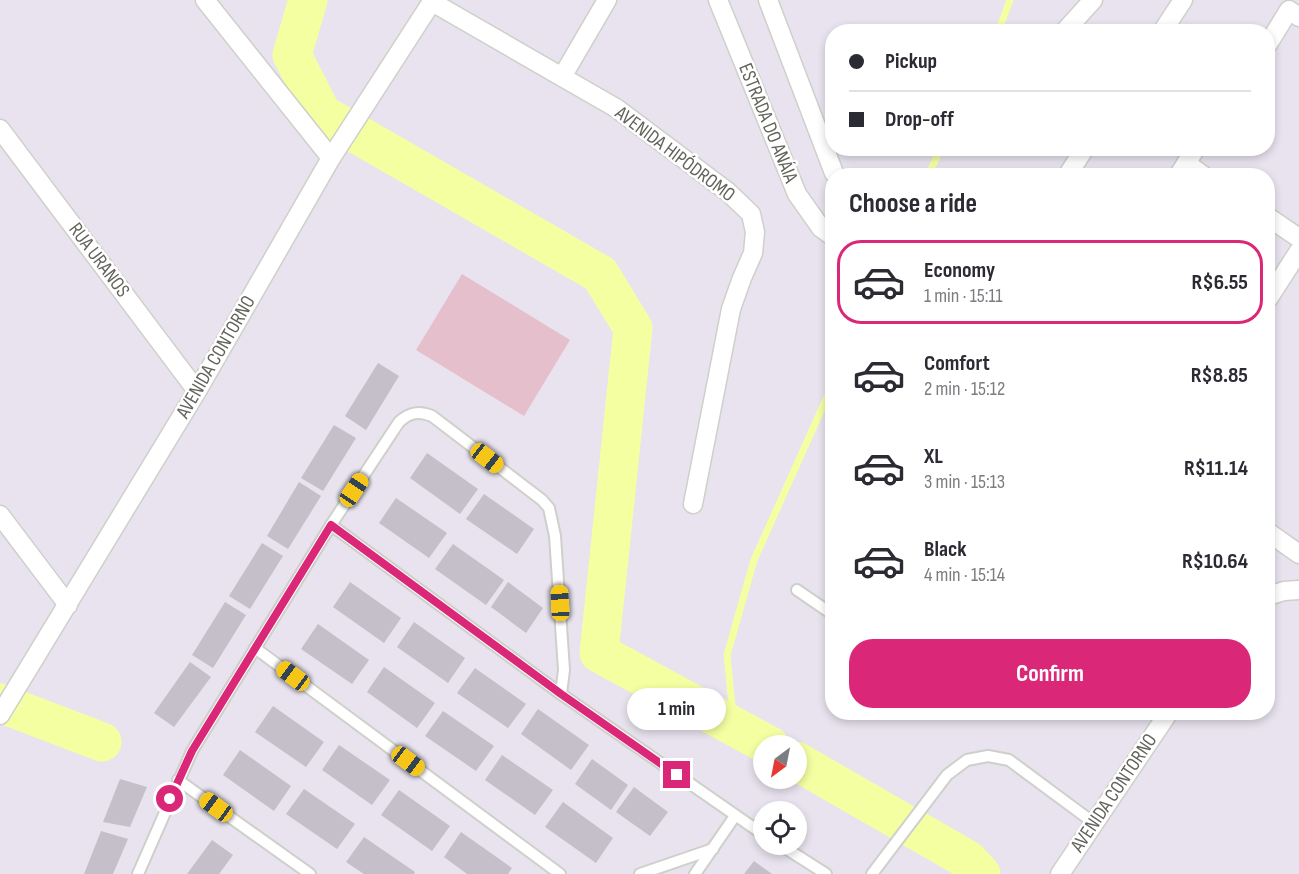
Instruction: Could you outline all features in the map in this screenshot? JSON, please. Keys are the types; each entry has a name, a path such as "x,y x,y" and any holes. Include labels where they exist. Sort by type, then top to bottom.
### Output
{"street":[{"path":"205,0 333,155"},
{"path":"562,77 607,0"},
{"name":"ESTRADA DO ANÁIA","path":"718,0 797,194 825,231"},
{"path":"768,0 825,149"},
{"path":"1071,24 1093,0"},
{"path":"1167,24 1183,0"},
{"name":"AVENIDA CONTORNO","path":"0,715 198,391 333,155 433,1"},
{"name":"AVENIDA HIPÓDROMO","path":"433,1 616,108 728,192 751,214 755,232 753,253 731,309 693,504"},
{"path":"1275,33 1289,10 1299,17"},
{"name":"RUA URANOS","path":"0,129 198,391"},
{"path":"1275,222 1299,238"},
{"path":"1275,288 1299,251"},
{"path":"0,515 68,605"},
{"path":"1275,537 1299,554"},
{"path":"1275,594 1299,590"},
{"name":"AVENIDA CONTORNO","path":"1060,874 1164,720"}],"lane":[{"path":"138,874 192,751 331,525 399,422 413,413 422,412 432,416 542,500 549,508 555,536 564,670 561,694"},
{"path":"331,525 561,694 753,828"},
{"path":"797,590 825,609"},
{"path":"255,648 560,874"},
{"path":"872,874 947,775 967,760 988,756 1009,760 1094,823"},
{"path":"178,780 310,874"},
{"path":"695,874 735,816"},
{"path":"640,874 713,849"},
{"path":"796,855 826,874"}],"shaded area":[{"path":"462,274 570,340 524,416 416,350"}],"building":[{"path":"378,363 399,376 366,430 345,416"},
{"path":"334,425 356,438 323,491 301,478"},
{"path":"427,453 478,489 460,514 410,478"},
{"path":"299,482 321,496 288,549 267,536"},
{"path":"484,494 534,529 517,554 466,519"},
{"path":"396,498 447,533 429,558 379,523"},
{"path":"262,543 283,556 250,609 229,596"},
{"path":"453,544 504,580 486,605 435,569"},
{"path":"350,582 401,618 384,643 333,607"},
{"path":"508,582 543,608 526,633 491,607"},
{"path":"225,602 246,615 213,668 192,655"},
{"path":"414,622 465,658 448,683 397,647"},
{"path":"318,624 369,660 352,684 301,649"},
{"path":"190,662 211,677 174,727 154,713"},
{"path":"384,667 435,703 417,728 367,692"},
{"path":"475,668 526,704 508,728 457,693"},
{"path":"273,706 324,742 306,767 255,732"},
{"path":"538,709 589,745 571,770 521,734"},
{"path":"443,711 494,746 476,771 425,736"},
{"path":"339,745 390,780 372,805 322,770"},
{"path":"240,750 291,786 274,811 223,775"},
{"path":"502,755 553,790 535,815 485,780"},
{"path":"592,759 628,785 611,810 575,784"},
{"path":"120,779 147,787 130,827 103,822"},
{"path":"634,787 668,812 650,836 616,812"},
{"path":"304,789 355,824 337,849 286,814"},
{"path":"399,790 450,826 432,851 381,815"},
{"path":"563,802 613,838 596,863 545,827"},
{"path":"101,831 128,839 113,874 84,874"},
{"path":"461,832 512,868 508,874 467,874 444,857"},
{"path":"364,837 415,872 414,874 364,874 346,862"},
{"path":"212,840 233,855 219,874 187,874"},
{"path":"754,861 772,874 744,874"}],"waterway":[{"path":"308,0 292,55 322,114 600,274 633,328 599,653 753,737"},
{"path":"1001,24 1010,0"},
{"path":"932,168 937,156"},
{"path":"734,726 727,655 754,560 825,402"},
{"path":"0,703 102,742"},
{"path":"807,767 968,860 981,874"}],"route":[{"path":"170,799 192,751 331,525 561,694 677,775"}]}
